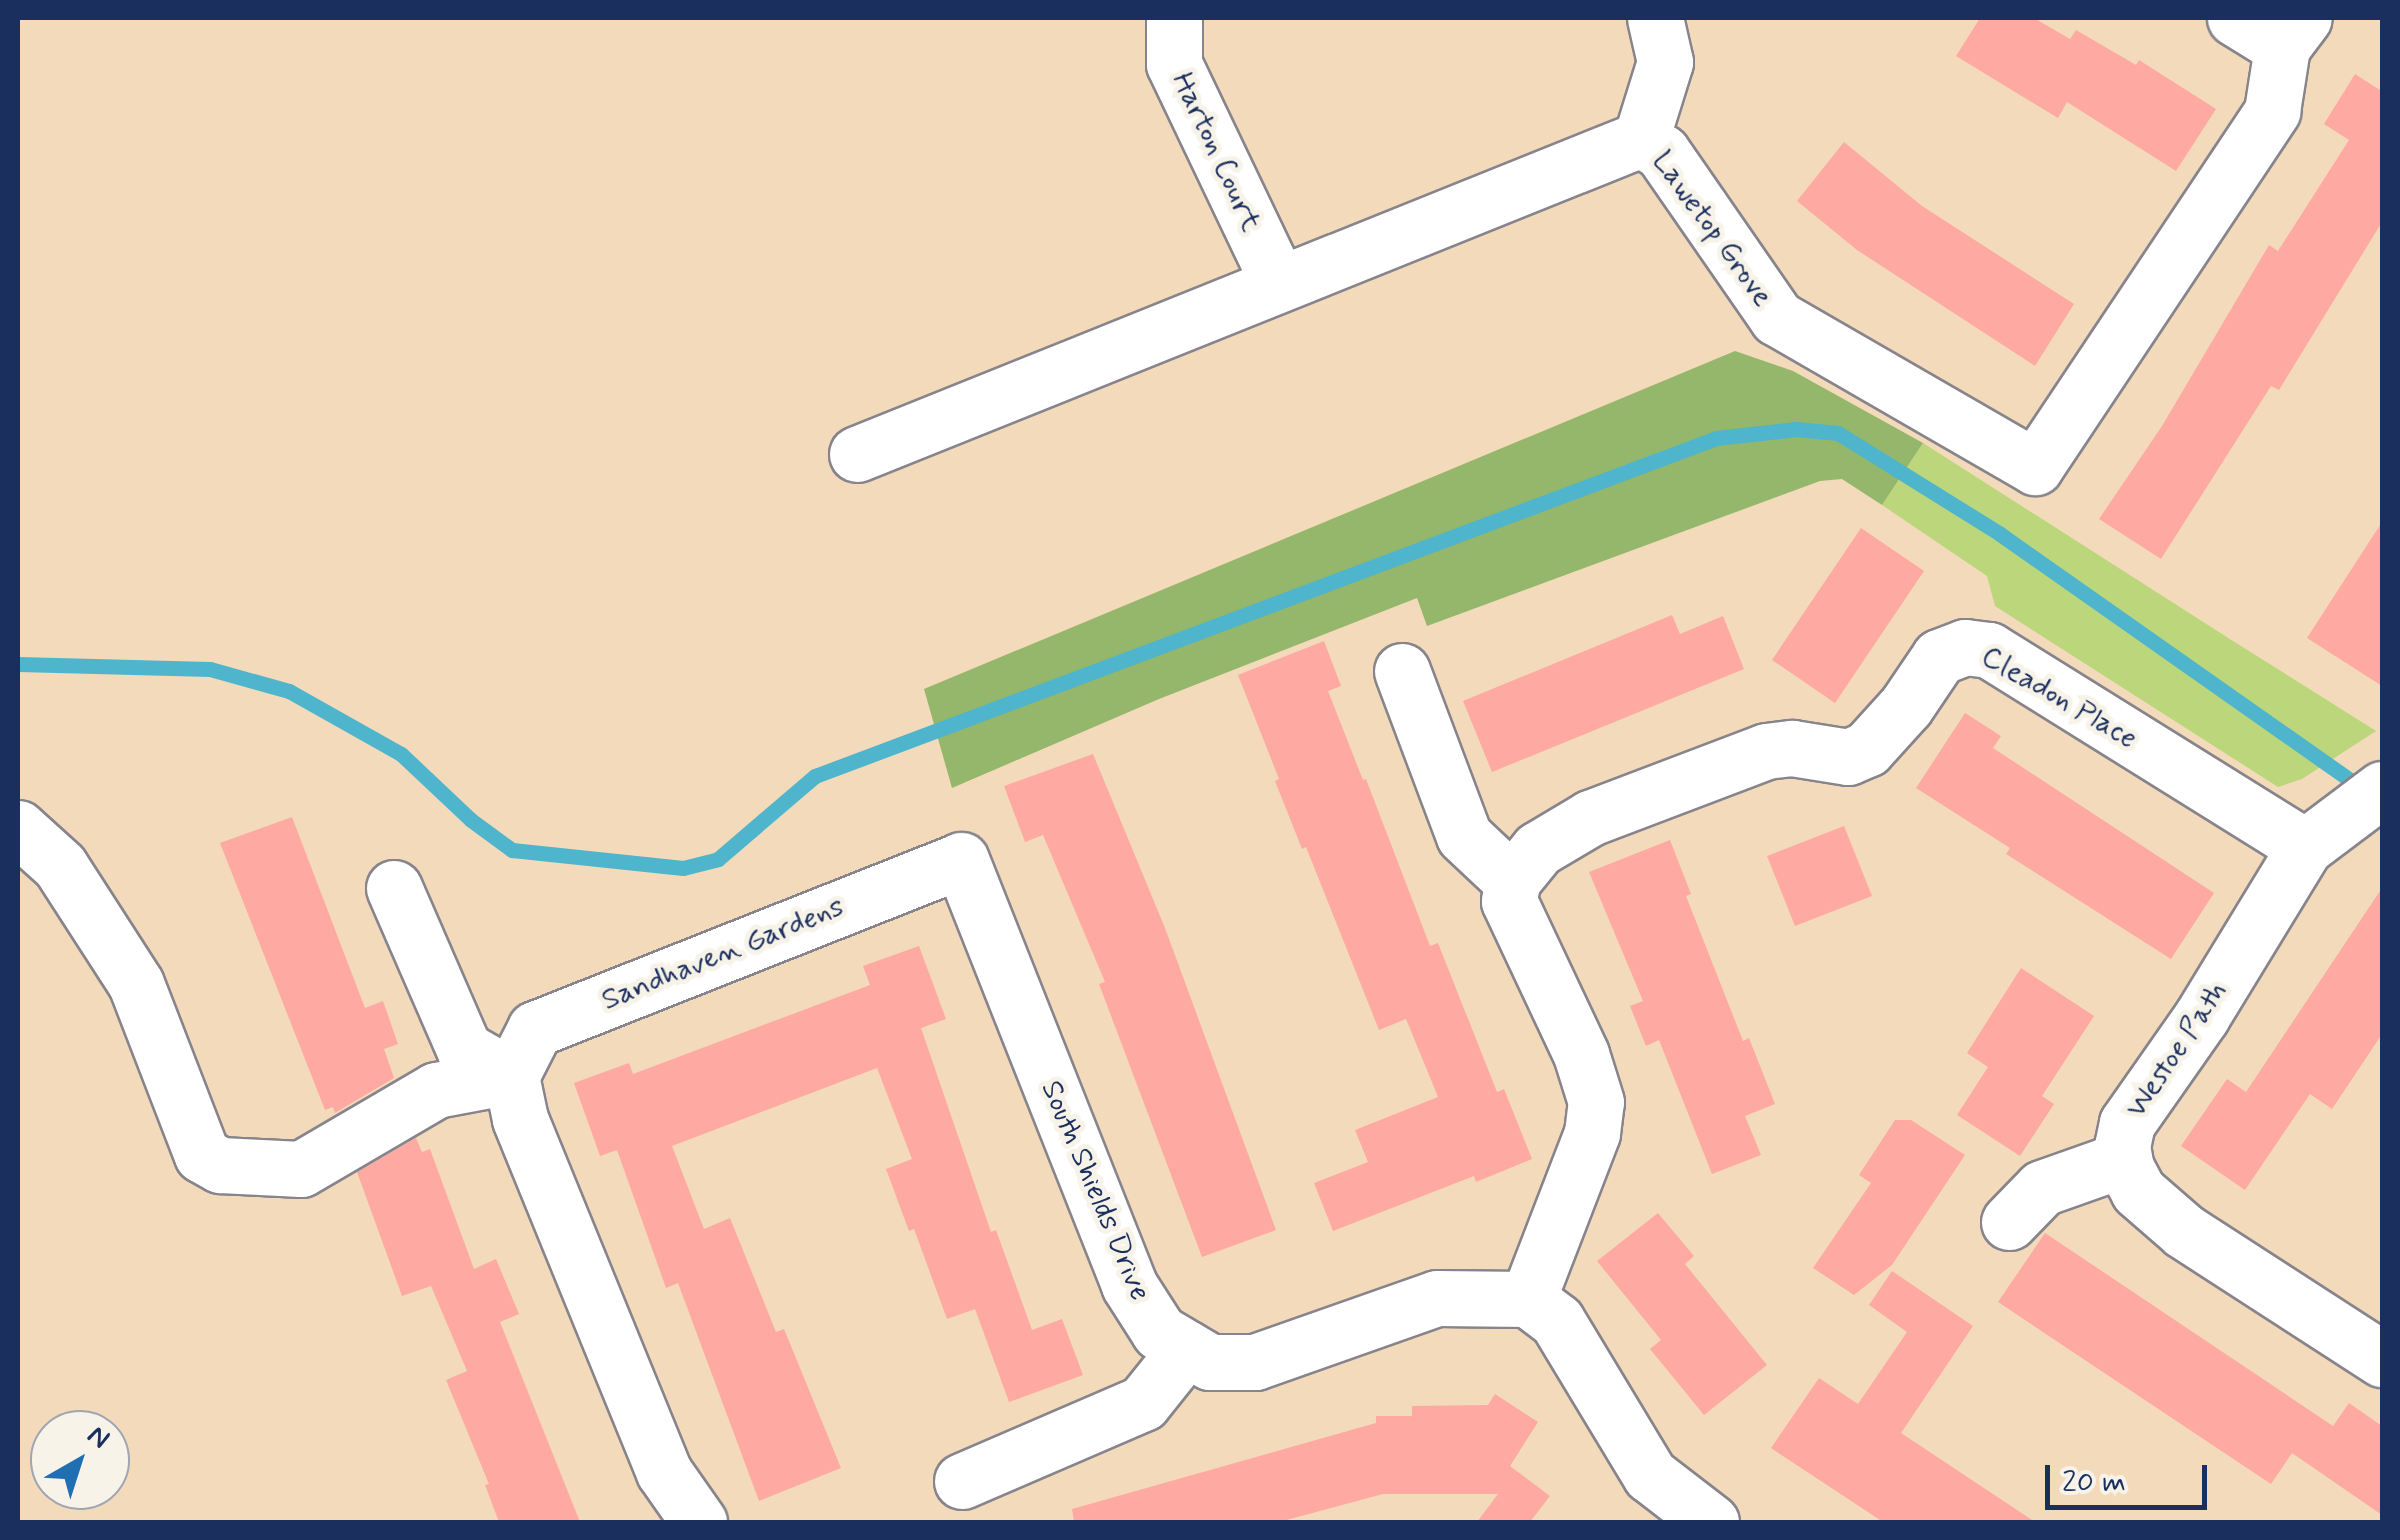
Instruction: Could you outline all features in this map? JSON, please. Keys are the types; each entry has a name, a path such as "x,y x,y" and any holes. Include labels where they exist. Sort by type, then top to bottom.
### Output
{"street":[{"name":"Harton Court","path":"1174,18 1174,64 1278,282"},
{"path":"1640,139 1665,62 1656,18"},
{"path":"2235,18 2293,32"},
{"name":"Lawetop Grove","path":"857,454 1640,139 1662,152 1777,318 2035,466 2272,111 2293,32"},
{"name":"Cleadon Place","path":"1512,881 1538,849 1590,818 1766,751 1792,748 1848,757 1868,749 1906,706 1939,657 1965,646 1989,650 2304,847"},
{"path":"1402,670 1464,836 1512,881 1508,901 1581,1054 1596,1102 1592,1132 1528,1299 1557,1322 1650,1475 1711,1522"},
{"name":"Westoe Path","path":"2382,789 2304,847 2202,1016 2127,1123 2124,1159 2138,1191 2184,1231 2382,1358"},
{"path":"18,828 60,866 136,984 202,1155 220,1165 301,1169 436,1090 511,1076"},
{"name":"Sandhaven Gardens","path":"511,1076 536,1029 961,860"},
{"name":"South Shields Drive","path":"961,860 1129,1284 1159,1332 1210,1362 1255,1362 1437,1298 1528,1299"},
{"path":"394,888 464,1049 511,1076 520,1119 664,1472 699,1522"},
{"path":"2009,1222 2042,1188 2124,1159"},
{"path":"962,1481 1143,1403 1186,1348"}],"green space":[{"path":"1735,351 1793,371 1923,443 1882,505 1842,479 1820,481 1427,626 1417,598 1159,699 952,788 924,689"},
{"path":"1923,443 2376,731 2302,779 2278,787 1995,606 1987,576 1882,505"}],"building":[{"path":"1980,18 2034,18 2070,39 2076,30 2136,65 2139,60 2216,109 2176,171 2067,102 2058,118 1956,56"},
{"path":"2355,74 2380,90 2382,86 2382,222 2279,390 2271,386 2161,559 2099,519 2162,426 2269,245 2278,251 2349,140 2324,124"},
{"path":"1844,142 1922,206 2074,304 2035,366 1857,250 1797,201"},
{"path":"2382,522 2382,686 2307,638"},
{"path":"1861,528 1924,571 1835,703 1772,660"},
{"path":"1672,615 1680,634 1723,616 1744,669 1492,772 1463,701"},
{"path":"1324,641 1341,686 1328,691 1363,780 1366,779 1430,946 1438,943 1497,1092 1504,1089 1532,1159 1476,1182 1474,1176 1333,1231 1314,1183 1368,1162 1355,1130 1438,1097 1406,1019 1379,1030 1306,847 1302,849 1238,675"},
{"path":"1965,713 2001,736 1993,748 2214,893 2171,959 2006,854 2010,848 1916,788"},
{"path":"1093,754 1165,928 1276,1230 1202,1257 1099,984 1105,982 1043,835 1025,842 1004,786"},
{"path":"292,817 365,1008 383,1001 398,1044 384,1049 394,1078 335,1113 333,1107 325,1110 220,843"},
{"path":"1844,826 1872,896 1795,926 1767,856"},
{"path":"1670,840 1691,894 1686,896 1743,1041 1749,1038 1775,1104 1745,1116 1761,1155 1712,1174 1659,1040 1646,1046 1630,1006 1643,1001 1589,872"},
{"path":"2382,888 2382,1034 2332,1109 2310,1094 2245,1190 2181,1146 2227,1079 2246,1092"},
{"path":"919,946 946,1019 921,1028 991,1232 996,1230 1032,1330 1062,1319 1083,1375 1009,1402 975,1309 947,1319 914,1229 909,1231 886,1169 912,1159 877,1068 672,1146 704,1229 730,1218 776,1332 784,1329 841,1468 759,1501 678,1283 666,1288 617,1150 600,1156 574,1083 629,1063 633,1074 870,985 863,966"},
{"path":"2021,968 2094,1016 2042,1096 2054,1104 2020,1156 1957,1115 1988,1067 1967,1053"},
{"path":"1895,1120 1911,1120 1965,1155 1892,1265 1854,1295 1813,1268 1871,1183 1859,1175"},
{"path":"416,1138 422,1152 430,1149 474,1269 496,1259 519,1314 500,1322 580,1522 499,1522 485,1485 489,1484 446,1380 467,1371 431,1286 402,1296 357,1172"},
{"path":"1658,1213 1694,1256 1685,1264 1767,1365 1704,1415 1650,1349 1661,1340 1597,1261"},
{"path":"2045,1233 2333,1426 2349,1403 2382,1426 2382,1515 2292,1453 2271,1484 1998,1302"},
{"path":"1892,1271 1973,1326 1901,1433 2035,1522 1883,1522 1771,1448 1819,1378 1858,1404 1907,1332 1869,1305"},
{"path":"1495,1394 1538,1422 1510,1466 1550,1496 1530,1522 1477,1522 1498,1494 1383,1494 1279,1522 1074,1522 1072,1509 1376,1423 1376,1416 1412,1416 1412,1406 1488,1405"}],"waterway":[{"path":"18,664 210,669 289,691 401,754 471,820 512,850 683,868 718,859 815,776 1716,438 1796,429 1838,433 2000,534 2364,790"}]}
